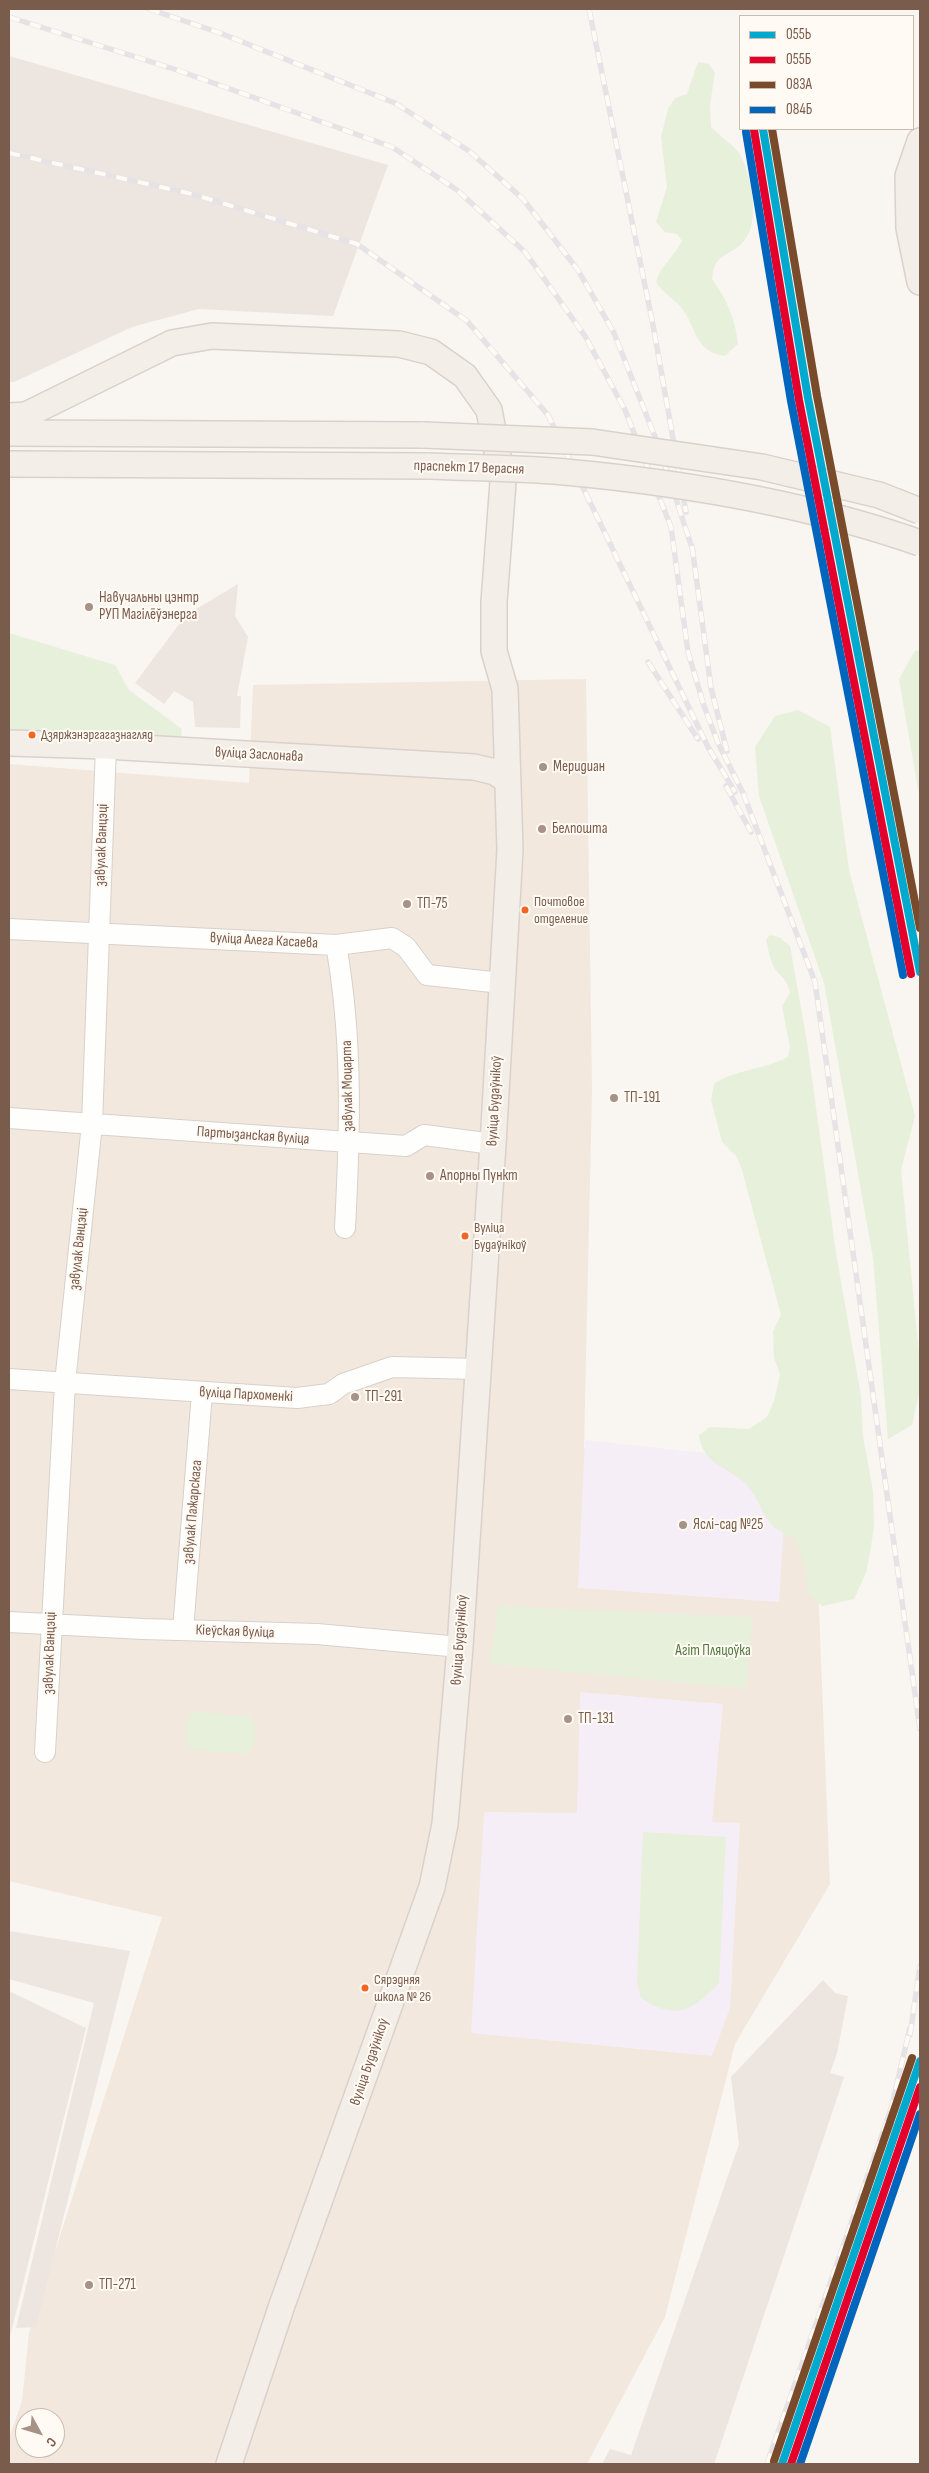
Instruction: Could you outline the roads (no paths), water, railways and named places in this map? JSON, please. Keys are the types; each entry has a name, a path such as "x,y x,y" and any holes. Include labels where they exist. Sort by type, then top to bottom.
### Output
{"main road":[{"path":"920,141 908,176 909,228 920,282"},
{"name":"вуліца Будаўнікоў","path":"9,416 26,415 172,342 212,336 399,344 431,352 464,376 489,410 503,482 494,602 494,651 504,690 508,756 507,780 510,850 460,1648 445,1824 435,1876 348,2125 282,2304 229,2464"},
{"name":"праспект 17 Верасня","path":"9,433 424,435 592,442 762,467 879,495 920,511"},
{"name":"праспект 17 Верасня","path":"9,464 429,466 564,472 751,496 874,527 920,543"},
{"name":"вуліца Заслонава","path":"9,743 106,746 474,767 495,772 507,780"}],"street":[{"name":"завулак Ванцэці","path":"45,1752 50,1625 65,1383 92,1124 106,746"},
{"name":"вуліца Алега Касаева","path":"9,929 336,945 392,938 406,947 427,974 502,983"},
{"name":"завулак Моцарта","path":"336,945 344,991 350,1142 345,1228"},
{"name":"Партызанская вуліца","path":"9,1118 406,1146 424,1135 493,1144"},
{"name":"вуліца Пархоменкі","path":"9,1379 297,1398 329,1394 343,1384 392,1367 478,1369"},
{"name":"завулак Пажарскага","path":"183,1630 202,1393"},
{"name":"Кіеўская вуліца","path":"9,1622 372,1638 460,1648"}],"railway":[{"path":"149,9 220,33 395,103 469,151 523,199 578,270 614,333 659,447 693,551"},
{"path":"589,9 653,325 686,512"},
{"path":"9,17 177,70 392,147 457,190 525,252 585,336 625,410 671,527 688,652 704,706 718,743 743,793 815,982 920,1729"},
{"path":"9,153 192,194 357,244 467,321 548,415 708,747 735,792"},
{"path":"692,546 711,688 727,751"},
{"path":"648,662 698,739"},
{"path":"726,786 751,832"},
{"path":"910,2035 920,1966"},
{"path":"767,2464 891,2109 910,2028"},
{"path":"891,2146 901,2097"},
{"path":"795,2464 920,2099"}],"place":[{"name":"Навучальны цэнтр РУП Магілёўэнерга","path":"89,607"},
{"name":"Дзяржэнэргагазнагляд","path":"32,735"},
{"name":"Меридиан","path":"543,767"},
{"name":"Белпошта","path":"542,829"},
{"name":"ТП-75","path":"407,904"},
{"name":"Почтовое отделение","path":"525,910"},
{"name":"ТП-191","path":"614,1098"},
{"name":"Апорны Пункт","path":"430,1176"},
{"name":"Вуліца Будаўнікоў","path":"465,1236"},
{"name":"ТП-291","path":"355,1397"},
{"name":"Яслі-сад №25","path":"683,1525"},
{"name":"ТП-131","path":"568,1719"},
{"name":"Сярэдняя школа № 26","path":"365,1988"},
{"name":"ТП-271","path":"89,2285"}],"park label":[{"name":"Агіт Пляцоўка","path":"713,1651"}]}
